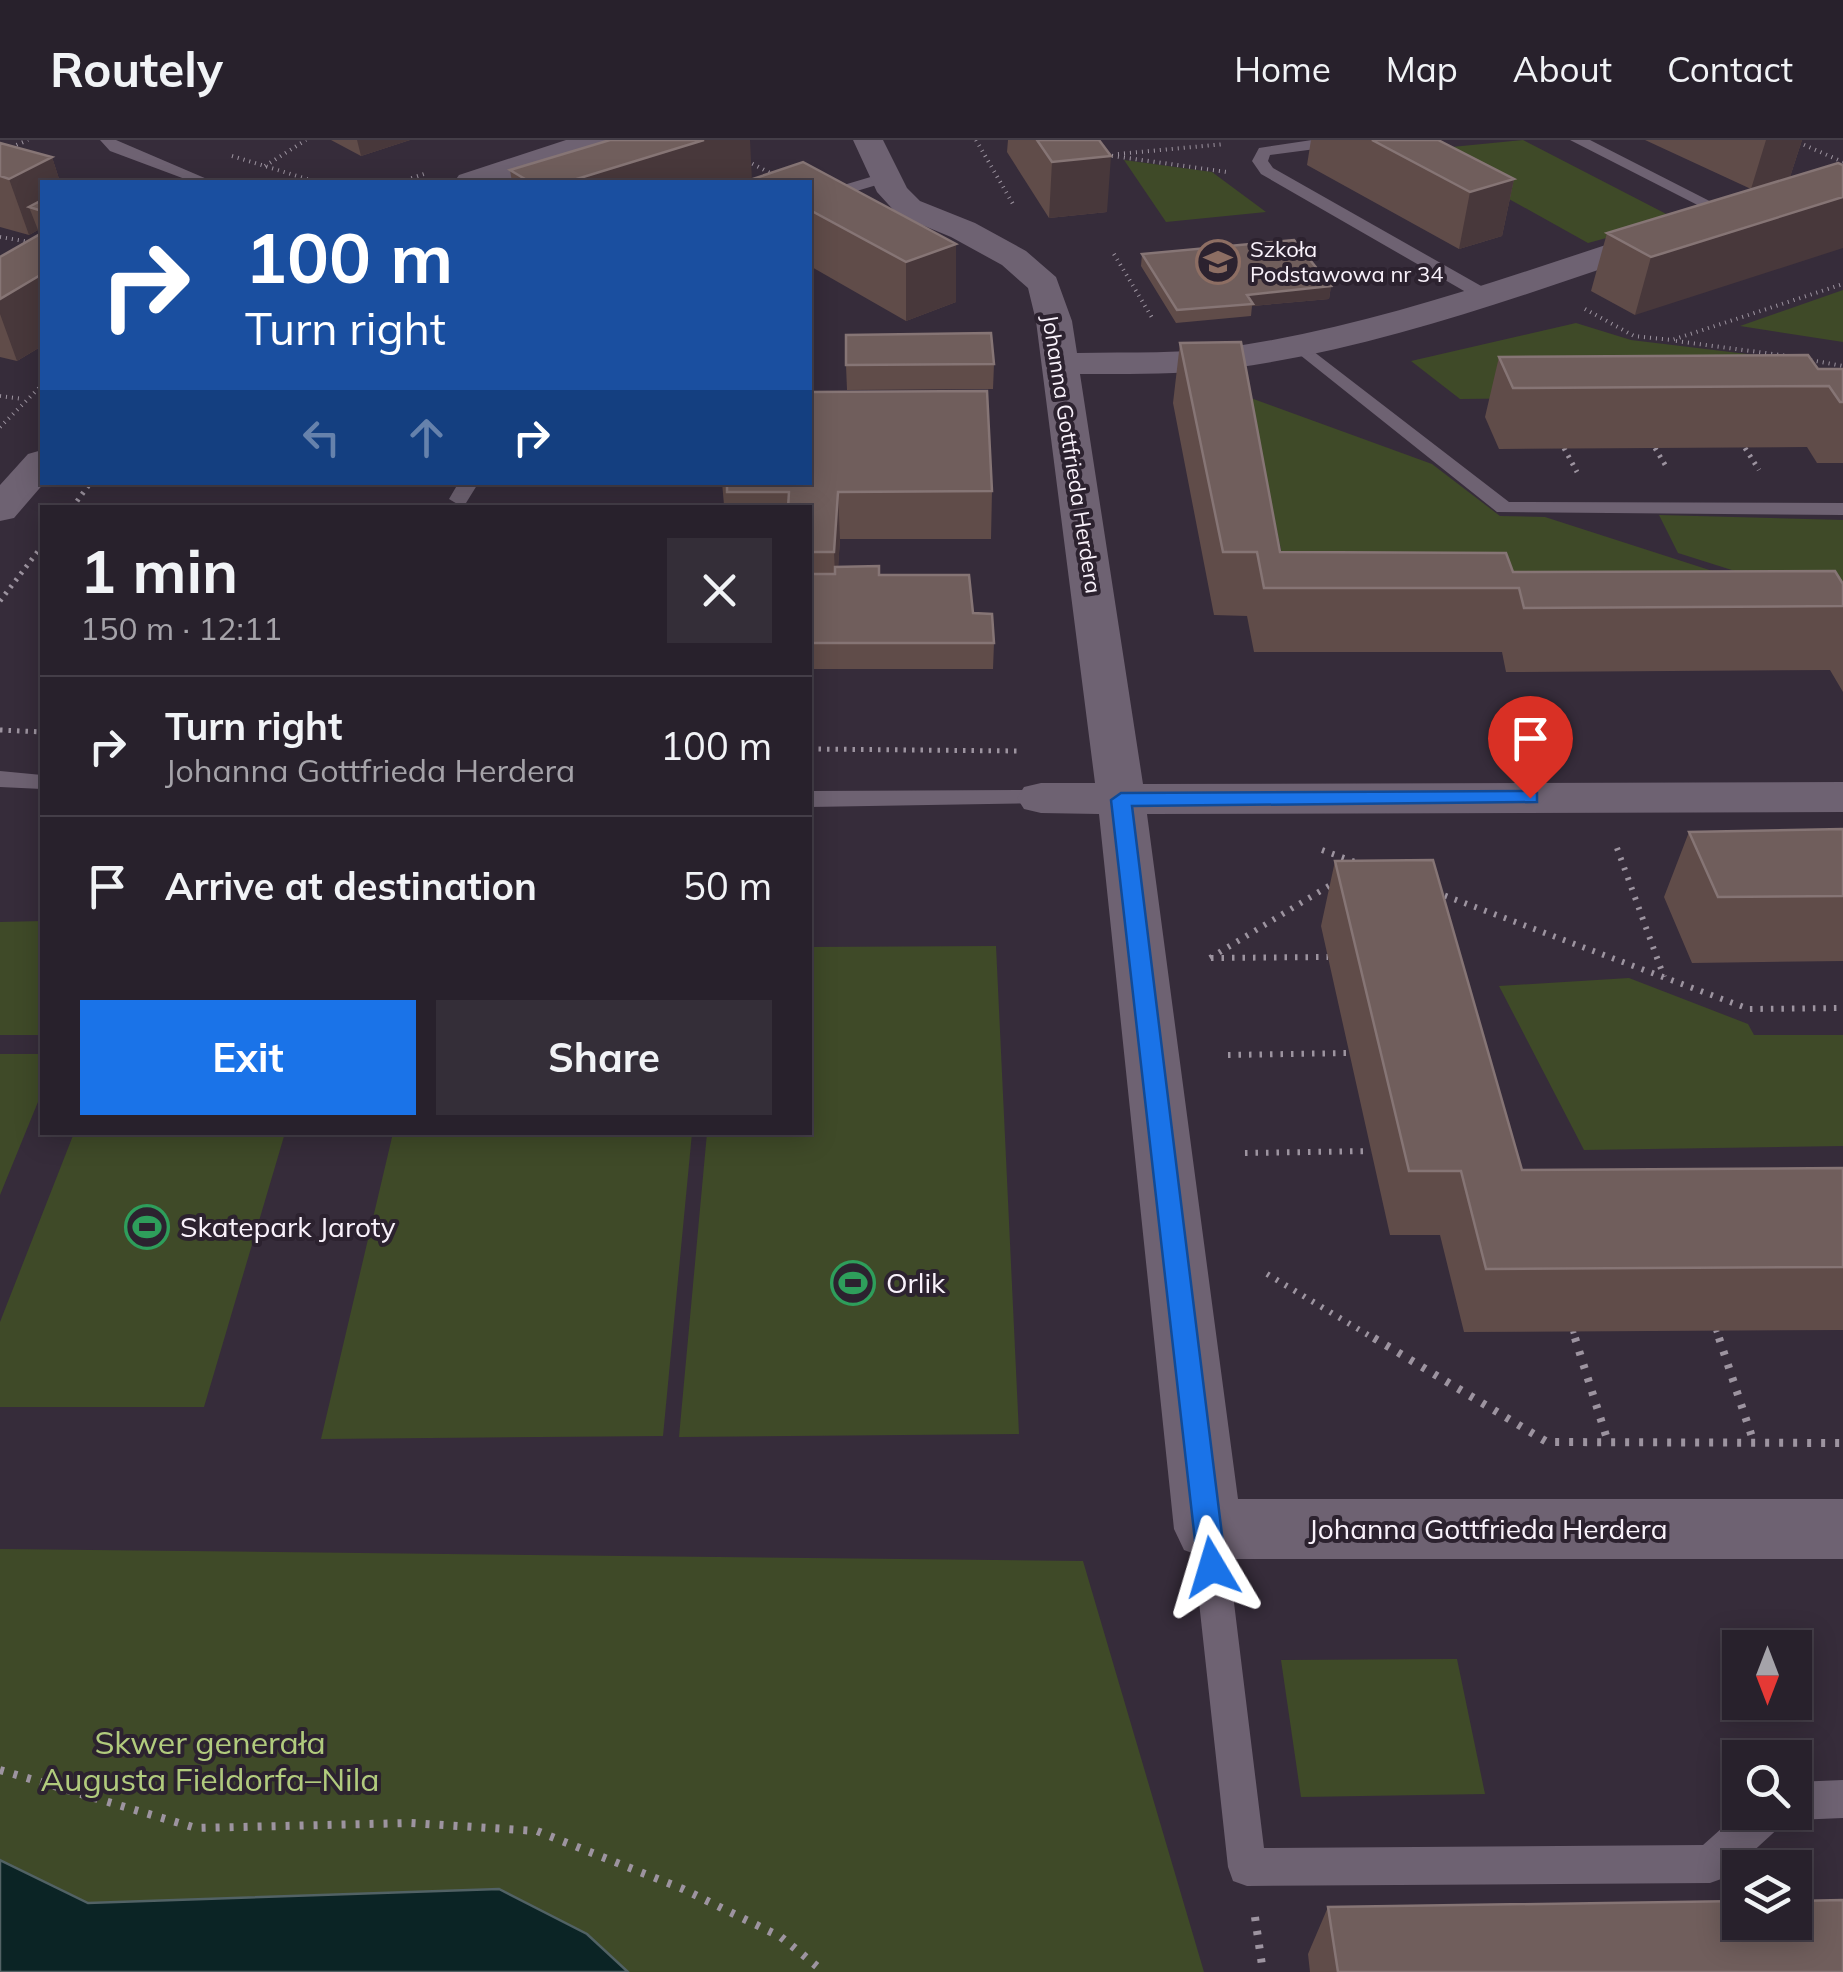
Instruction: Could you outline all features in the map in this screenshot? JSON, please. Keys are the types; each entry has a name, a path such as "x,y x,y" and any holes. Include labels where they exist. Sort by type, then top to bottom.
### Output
{"street":[{"path":"476,180 596,140"},
{"name":"Johanna Gottfrieda Herdera","path":"868,140 884,178 909,208 963,230 1014,258 1044,284 1054,321 1121,800 1208,1529 1843,1529"},
{"path":"1060,364 1233,357 1296,343 1484,295 1767,206"},
{"path":"0,509 40,464"},
{"path":"1041,798 1843,797"}],"lane":[{"path":"108,140 115,148 201,180"},
{"path":"1346,140 1264,151 1260,161 1267,171 1484,295"},
{"path":"1578,140 1729,215"},
{"path":"812,199 884,178"},
{"path":"1296,343 1504,508 1843,509"},
{"path":"0,780 40,782"},
{"path":"812,799 1041,798"},
{"path":"1208,1529 1248,1867 1710,1864 1748,1830"},
{"path":"1812,1800 1843,1799"}],"path":[{"path":"0,152 28,140"},
{"path":"265,166 306,140"},
{"path":"976,140 1016,209"},
{"path":"1794,140 1843,162"},
{"path":"1233,174 1220,169 1106,155 1234,143"},
{"path":"216,150 310,180"},
{"path":"741,158 783,180"},
{"path":"2,232 40,243"},
{"path":"1114,254 1157,326"},
{"path":"1672,340 1843,284"},
{"path":"1572,302 1634,336 1843,366"},
{"path":"0,427 40,387"},
{"path":"0,396 24,400"},
{"path":"74,505 90,485"},
{"path":"0,602 40,549"},
{"path":"0,730 40,732"},
{"path":"812,749 1020,750"},
{"path":"1618,848 1665,978"},
{"path":"1322,850 1363,865 1210,958 1328,957"},
{"path":"1434,892 1748,1009 1843,1008"},
{"path":"1228,1054 1350,1053"},
{"path":"1246,1153 1371,1151"},
{"path":"1267,1274 1547,1442 1843,1443"},
{"path":"1716,1330 1754,1443"},
{"path":"1573,1331 1608,1442"},
{"path":"0,1770 196,1828 412,1822 537,1831 683,1889 781,1937 824,1972"}],"green space":[{"path":"1523,140 1676,219 1588,243 1421,150"},
{"path":"1124,160 1212,172 1266,212 1166,222"},
{"path":"1843,290 1843,342 1740,326"},
{"path":"1576,323 1631,340 1772,357 1798,395 1460,399 1411,361"},
{"path":"1248,397 1432,464 1500,516 1545,517 1815,604 1290,591"},
{"path":"1659,515 1843,520 1843,597 1817,597 1678,553"},
{"path":"40,921 40,1035 0,1035 0,922"},
{"name":"Orlik","path":"996,946 1019,1434 679,1437 707,1135 812,1135 812,947"},
{"path":"1629,978 1748,1024 1754,1035 1843,1035 1843,1146 1584,1150 1499,986"},
{"path":"0,1054 40,1054 40,1097 0,1195"},
{"name":"Skatepark Jaroty","path":"73,1135 284,1135 204,1407 0,1407 0,1322"},
{"path":"393,1135 692,1135 663,1436 321,1439"},
{"name":"Skwer generała Augusta Fieldorfa–Nila","path":"0,1549 1083,1561 1204,1972 0,1972"},
{"path":"1457,1659 1485,1794 1301,1797 1281,1660"}],"shaded area":[{"path":"0,1860 88,1903 499,1889 587,1934 628,1972 0,1972"}],"building":[{"path":"610,140 704,140 574,180 527,180 510,170"},
{"path":"1037,140 1099,140 1111,156 1052,162"},
{"path":"1372,140 1438,140 1514,179 1470,192"},
{"path":"0,143 52,157 9,179 0,176"},
{"path":"803,162 956,244 906,262 812,211 812,180 753,179"},
{"path":"1838,163 1843,165 1843,197 1651,257 1607,233"},
{"path":"40,234 40,275 0,299 0,257"},
{"path":"1294,240 1331,286 1247,295 1253,304 1177,310 1142,254"},
{"path":"991,333 994,364 846,365 846,335"},
{"path":"1241,342 1280,552 1506,553 1513,572 1835,571 1843,584 1843,606 1524,608 1519,588 1264,588 1257,552 1223,552 1180,343"},
{"path":"1808,355 1818,369 1843,369 1843,402 1829,386 1513,388 1499,357"},
{"path":"987,391 992,491 838,492 834,552 812,552 812,505 788,505 789,492 727,492 727,485 812,485 812,392"},
{"path":"879,566 879,575 969,575 973,613 992,614 994,643 812,643 812,574 835,574 835,567"},
{"path":"1843,829 1843,896 1718,897 1689,832"},
{"path":"1433,860 1522,1170 1843,1168 1843,1267 1486,1269 1461,1171 1409,1171 1335,861"},
{"path":"1843,1900 1843,1972 1338,1972 1328,1907 1722,1901 1722,1940 1812,1940 1812,1901"}],"place":[{"name":"Szkoła Podstawowa nr 34","path":"1218,262"},
{"name":"Skatepark Jaroty","path":"147,1227"},
{"name":"Orlik","path":"853,1283"}],"route":[{"path":"1212,1567 1121,800 1530,798"}]}
